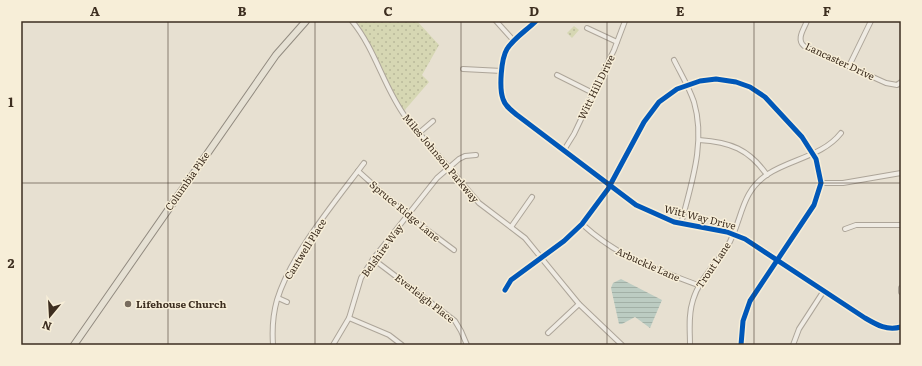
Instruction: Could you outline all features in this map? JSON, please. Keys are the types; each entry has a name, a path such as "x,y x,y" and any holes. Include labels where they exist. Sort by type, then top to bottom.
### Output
{"main road":[{"name":"Columbia Pike","path":"74,345 276,55 306,21"}],"street":[{"name":"Miles Johnson Parkway","path":"352,21 364,38 399,108 419,133 479,203 525,238 579,304 619,344"},
{"path":"496,21 514,42"},
{"name":"Witt Way Drive","path":"536,21 507,48 504,56 502,93 506,105 610,186 643,209 681,224 733,234 750,242 823,292 878,326 888,329 901,327"},
{"name":"Witt Hill Drive","path":"564,150 574,134 617,42 625,21"},
{"name":"Lancaster Drive","path":"807,21 801,33 802,44 809,49 886,82 897,85 901,82"},
{"path":"849,66 871,21"},
{"path":"587,28 617,42"},
{"path":"674,60 687,85 696,111 699,140 697,161 681,224"},
{"path":"463,69 502,71"},
{"path":"557,75 593,93"},
{"path":"505,290 507,284 511,280 542,258 582,224 610,186 644,122 660,102 672,92 687,85 716,79 736,82 750,87 765,98 814,153 818,164 821,183 814,205 754,294 747,308 742,326 742,345"},
{"path":"419,133 433,121"},
{"name":"Trout Lane","path":"690,345 690,312 698,286 726,250 746,198 757,183 767,175 814,153 833,142 841,133"},
{"path":"699,140 720,141 744,151 767,175"},
{"name":"Belshire Way","path":"333,345 349,318 361,278 373,259 431,184 448,167 465,156 476,155"},
{"name":"Cantwell Place","path":"273,345 273,317 278,298 288,272 364,163"},
{"name":"Spruce Ridge Lane","path":"358,171 407,215 454,250"},
{"path":"821,183 843,183 901,172"},
{"path":"511,227 532,197"},
{"name":"Arbuckle Lane","path":"582,224 609,246 625,256 698,286"},
{"path":"845,229 856,225 901,225"},
{"name":"Everleigh Place","path":"373,259 455,321 461,330 466,345"},
{"path":"793,345 798,329 823,292"},
{"path":"278,298 287,302"},
{"path":"548,333 579,304"},
{"path":"349,318 389,335 402,345"}],"green space":[{"path":"357,21 417,21 439,45 422,75 429,82 404,111 398,103 376,55"},
{"path":"574,26 579,30 572,38 567,33"}],"shaded area":[{"path":"621,279 662,300 650,328 635,317 622,324 619,324 611,288 613,283"}],"cycle path":[{"path":"536,21 510,45 503,59 501,81 502,94 508,108 636,205 674,222 727,232 745,239 869,321 887,328 901,327"},
{"path":"505,290 511,280 564,241 582,224 608,189 644,122 659,102 677,89 700,81 716,79 736,82 750,87 765,97 802,137 816,159 821,183 814,205 750,301 743,321 741,345"}],"place":[{"name":"Lifehouse Church","path":"128,304"}]}
